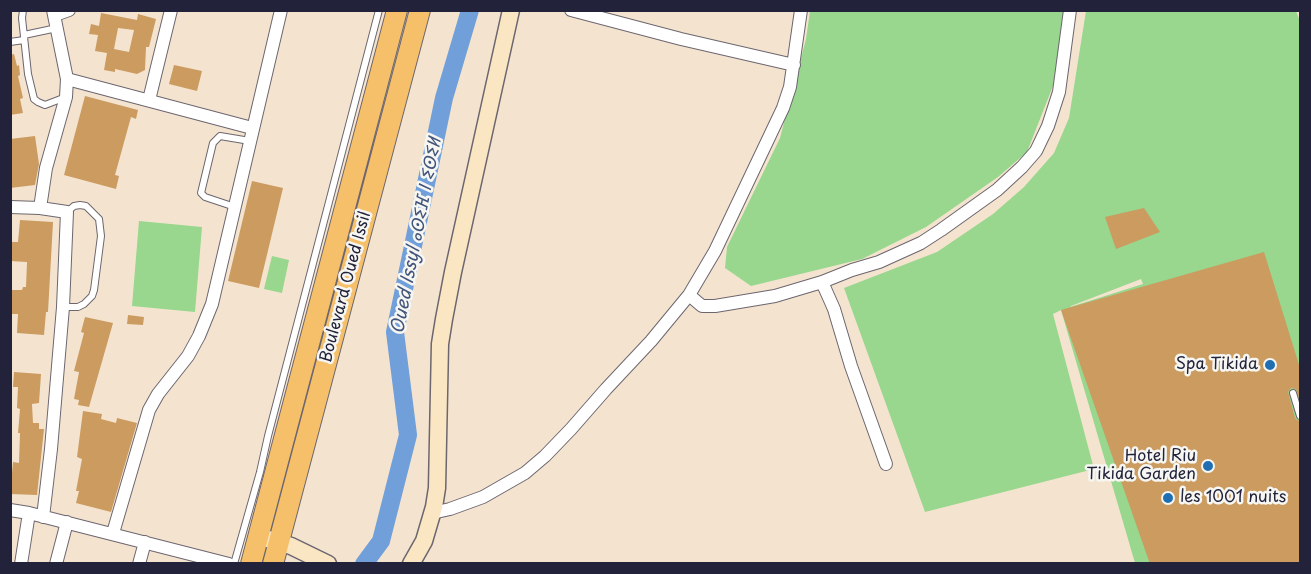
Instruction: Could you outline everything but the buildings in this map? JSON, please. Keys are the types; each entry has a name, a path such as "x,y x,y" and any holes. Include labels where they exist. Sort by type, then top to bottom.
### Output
{"main road":[{"name":"Boulevard Oued Issil","path":"251,564 397,10"},
{"name":"Boulevard Oued Issil","path":"273,564 420,10"}],"street":[{"path":"40,207 46,168 66,97 67,79 55,18 69,10"},
{"path":"149,100 171,10"},
{"path":"113,533 149,410 158,394 188,356 212,304 281,10"},
{"path":"411,564 424,541 437,488 440,344 453,272 511,10"},
{"path":"571,10 681,39 794,64"},
{"path":"432,513 483,497 525,473 571,429 651,341 689,295 715,251 772,132 790,87 801,10"},
{"path":"689,295 702,306 715,306 775,296 822,282 879,262 921,243 997,190 1036,152 1048,126 1059,92 1070,10"},
{"path":"67,79 252,128"},
{"path":"10,207 40,207 67,212 63,307 43,517"},
{"path":"822,282 834,309 851,366 886,464"},
{"path":"10,510 113,533 229,564"},
{"path":"21,564 29,513"},
{"path":"56,564 67,522"},
{"path":"258,536 314,556 328,564"},
{"path":"139,564 145,542"}],"lane":[{"path":"23,10 28,74 34,99 45,105 66,97"},
{"path":"234,564 260,472 379,10"},
{"path":"10,42 24,38 55,18"},
{"path":"235,207 201,193 213,143 220,136 250,141"},
{"path":"63,307 78,307 92,296 101,236 99,219 86,206 74,206 67,212"},
{"path":"1293,393 1300,416"}],"green space":[{"path":"810,11 1064,11 1053,86 1027,152 998,177 926,227 862,259 751,286 725,268 727,247 780,138 806,39"},
{"path":"1086,11 1296,11 1300,21 1300,563 1135,563 1061,310 1053,314 1094,469 925,512 844,288 937,252 993,214 1024,187 1054,153 1069,118","holes":["1141,279 1143,284 1070,307"]},
{"path":"139,221 202,227 195,312 132,306"},
{"path":"272,256 289,260 282,293 264,289"}],"waterway":[{"name":"Oued Issyl ⴰⵙⵉⴼ ⵏ ⵉⵙⵉⵍ","path":"364,564 381,541 408,435 395,332 444,98 470,10"}],"place":[{"name":"Spa Tikida","path":"1270,365"},
{"name":"Hotel Riu Tikida Garden","path":"1208,466"},
{"name":"les 1001 nuits","path":"1168,498"}]}
